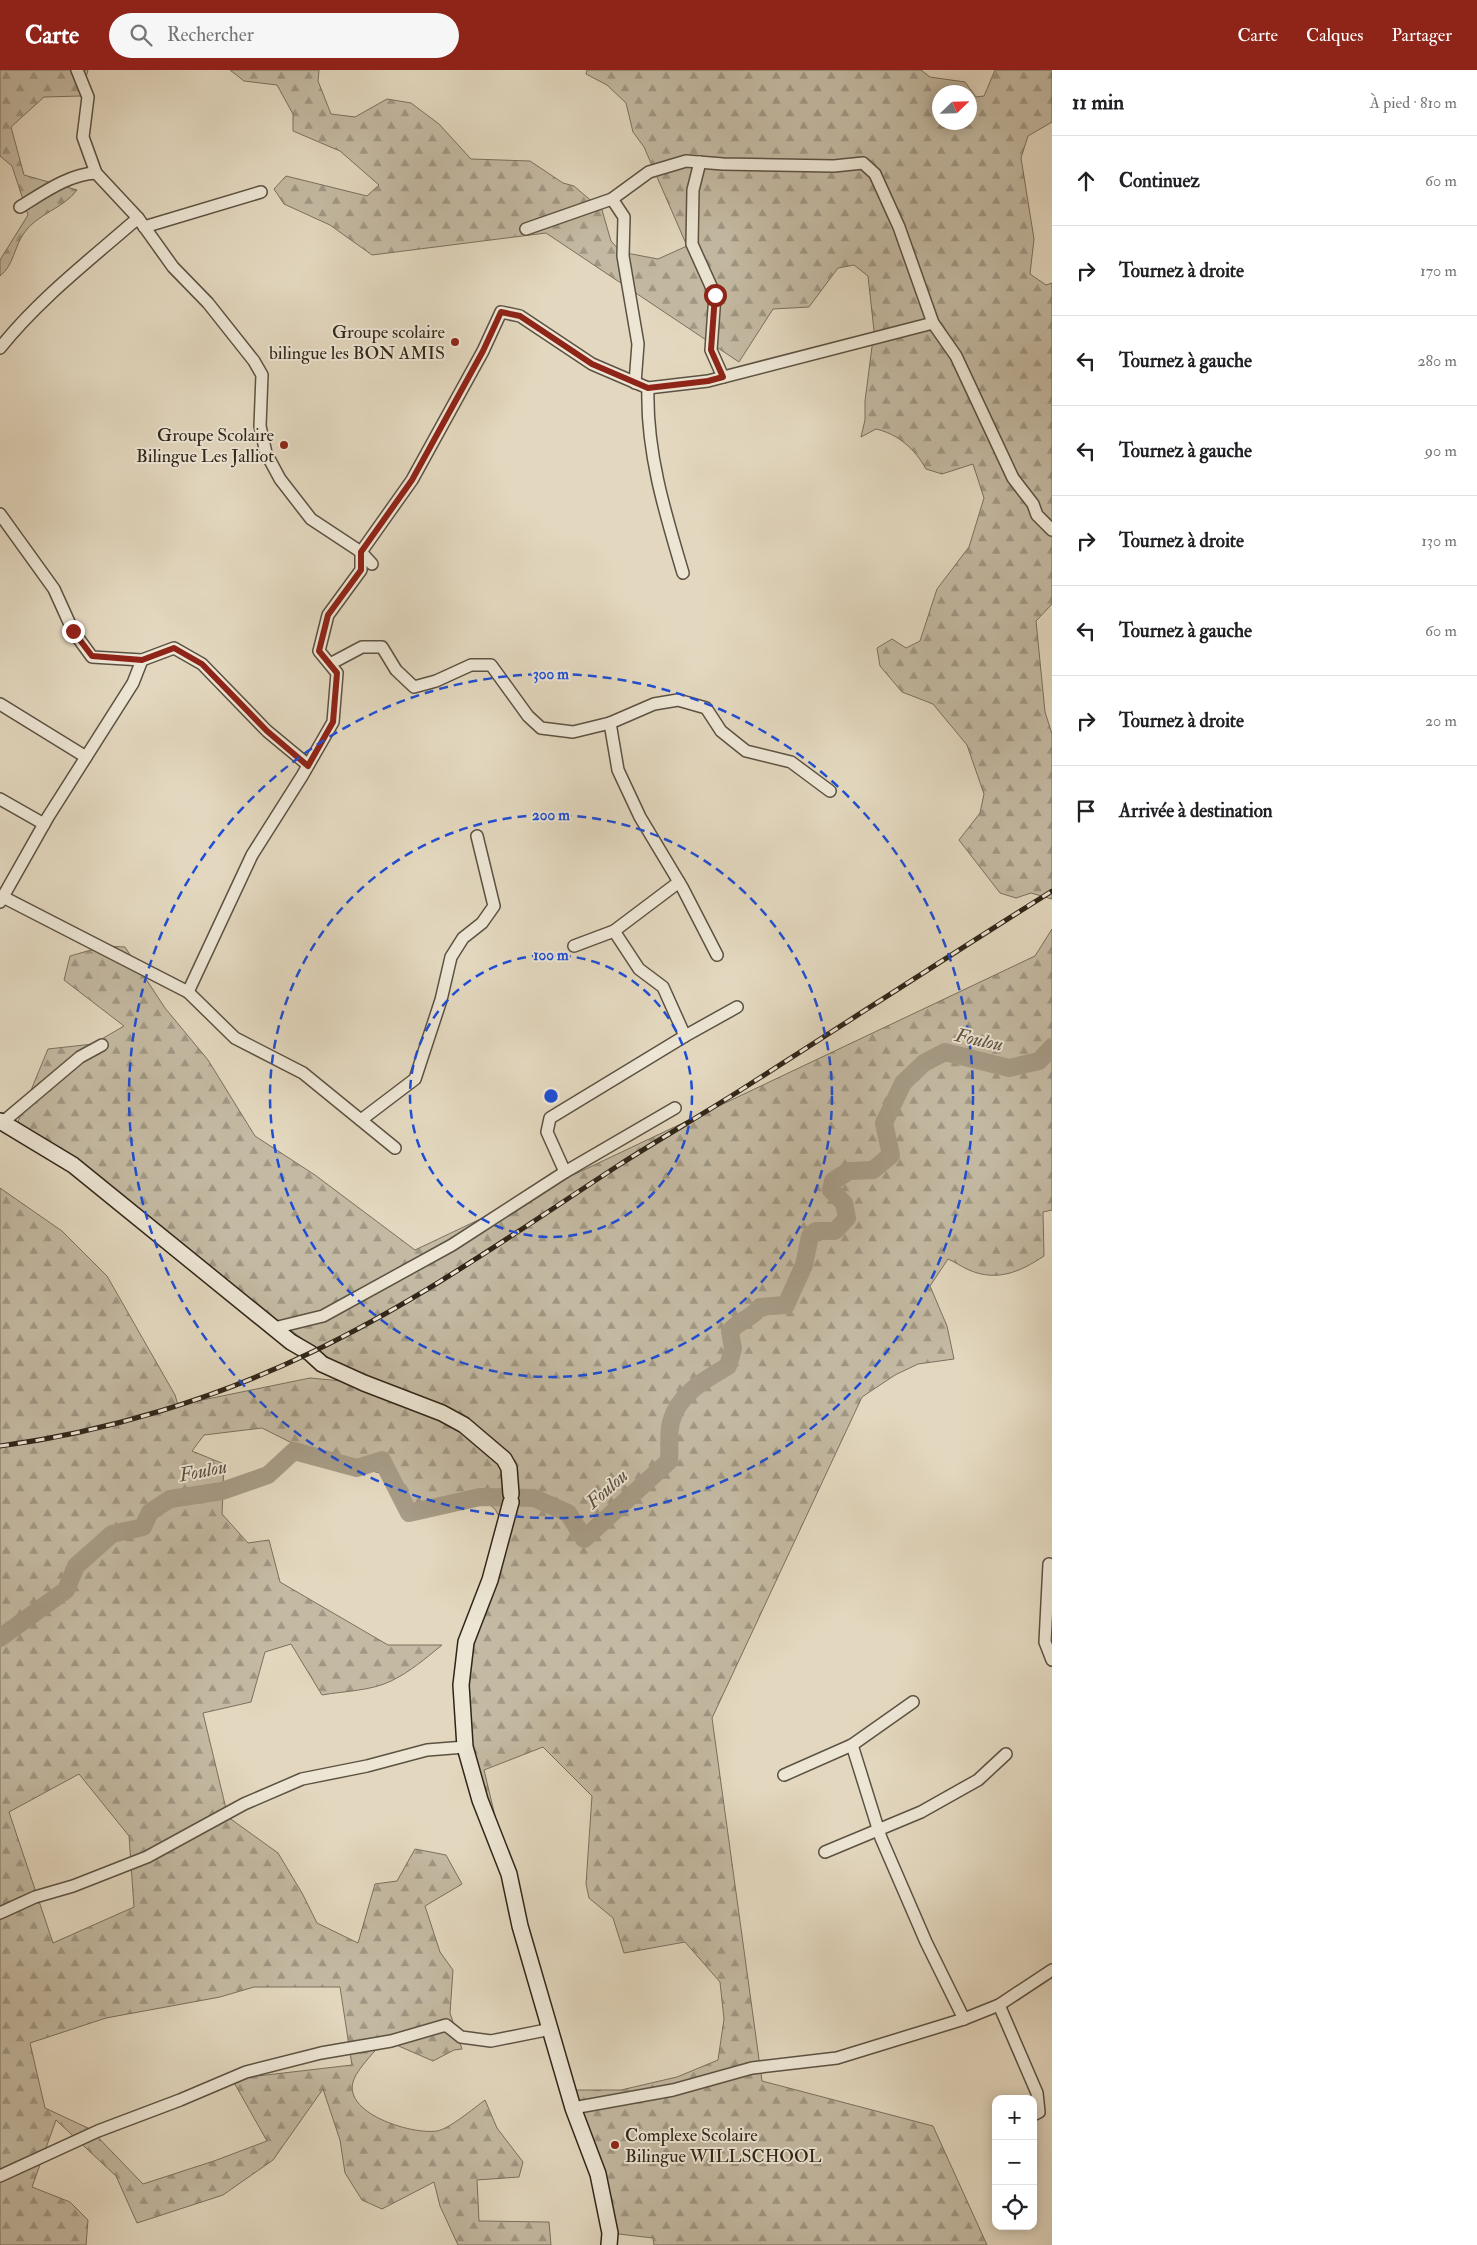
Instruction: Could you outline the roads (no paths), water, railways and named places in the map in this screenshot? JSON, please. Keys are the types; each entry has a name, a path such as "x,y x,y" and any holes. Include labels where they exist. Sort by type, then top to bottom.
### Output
{"street":[{"path":"77,70 88,98 83,137 96,174 141,222 173,267 214,310 254,361 262,375 260,426 266,453 280,479 311,518 361,552 372,564"},
{"path":"526,229 612,199 648,172 686,161 834,166 862,163 875,174 899,228 933,324 956,356 1013,478 1033,504 1038,515 1052,530"},
{"path":"700,162 693,190 692,244 715,295 711,350 723,377"},
{"path":"20,206 56,185 89,174 96,174"},
{"path":"0,348 70,276 141,222 261,192"},
{"path":"612,199 624,217 623,256 638,344 635,382"},
{"path":"188,992 252,855 308,766 333,722 337,673 319,651 328,615 361,570 361,552 412,480 483,351 501,312 520,316 592,364 648,388 708,381 933,324"},
{"path":"648,388 647,414 654,460 668,524 682,572"},
{"path":"0,514 54,589 73,631 92,656 142,660 174,648 202,664 267,731 308,766"},
{"path":"330,664 362,647 382,647 396,670 414,687 436,681 471,666 490,665 528,716 541,728 573,732 610,723 654,704 678,700 706,708 721,731 746,751 791,762 830,791"},
{"path":"142,660 133,683 44,824 1,900 188,992 235,1038 303,1073 395,1148"},
{"path":"0,704 86,757"},
{"path":"610,723 618,770 640,817 679,882 718,955"},
{"path":"0,800 44,824"},
{"path":"362,1120 415,1079 441,1000 451,957 463,938 482,923 494,906 477,836"},
{"path":"574,946 614,931 679,882"},
{"path":"614,931 639,969 662,986 685,1036"},
{"path":"565,1172 547,1132 550,1118 685,1036 737,1007"},
{"path":"102,1045 80,1057 1,1122 73,1165 291,1342 310,1353 322,1364 364,1383 442,1413 464,1425 504,1459 509,1468 511,1498 490,1580 466,1642 461,1686 465,1747 480,1800 509,1874 520,1926 573,2108 598,2174 610,2233 610,2245"},
{"path":"274,1328 324,1316 452,1245 565,1172 675,1108"},
{"path":"1049,1564 1045,1642 1052,1660"},
{"path":"784,1774 852,1745 914,1702"},
{"path":"852,1745 878,1830 926,1942 964,2019"},
{"path":"0,1912 35,1897 73,1886 147,1857 244,1804 302,1779 367,1766 427,1750 465,1747"},
{"path":"825,1852 921,1812 978,1780 1006,1754"},
{"path":"573,2108 673,2090 752,2068 837,2058 964,2019 999,2004 1052,1970"},
{"path":"999,2004 1037,2093 1039,2112 1037,2113"},
{"path":"0,2176 98,2132 246,2072 320,2053 391,2041 446,2025 461,2037 491,2041 551,2029"}],"waterway":[{"name":"Foulou","path":"0,1638 66,1590 76,1566 112,1534 143,1527 150,1512 170,1499 222,1491 268,1475 294,1451 357,1468 382,1460 409,1513 480,1497 534,1498 568,1513 584,1539 669,1461 670,1427 675,1412 686,1395 694,1388 728,1366 733,1349 730,1331 760,1307 786,1305 804,1265 810,1236 816,1231 835,1231 847,1218 844,1203 831,1190 833,1181 849,1171 873,1170 891,1155 884,1123 903,1083 924,1063 945,1052 1009,1068 1039,1061 1052,1047"}],"railway":[{"path":"0,1446 80,1432 159,1412 273,1370 350,1333 429,1288 506,1240 619,1165 731,1096 1052,891"}],"place":[{"name":"Groupe scolaire bilingue les BON AMIS","path":"455,342"},
{"name":"Groupe Scolaire Bilingue Les Jalliot","path":"284,445"},
{"name":"Complexe Scolaire Bilingue WILLSCHOOL","path":"615,2145"}]}
